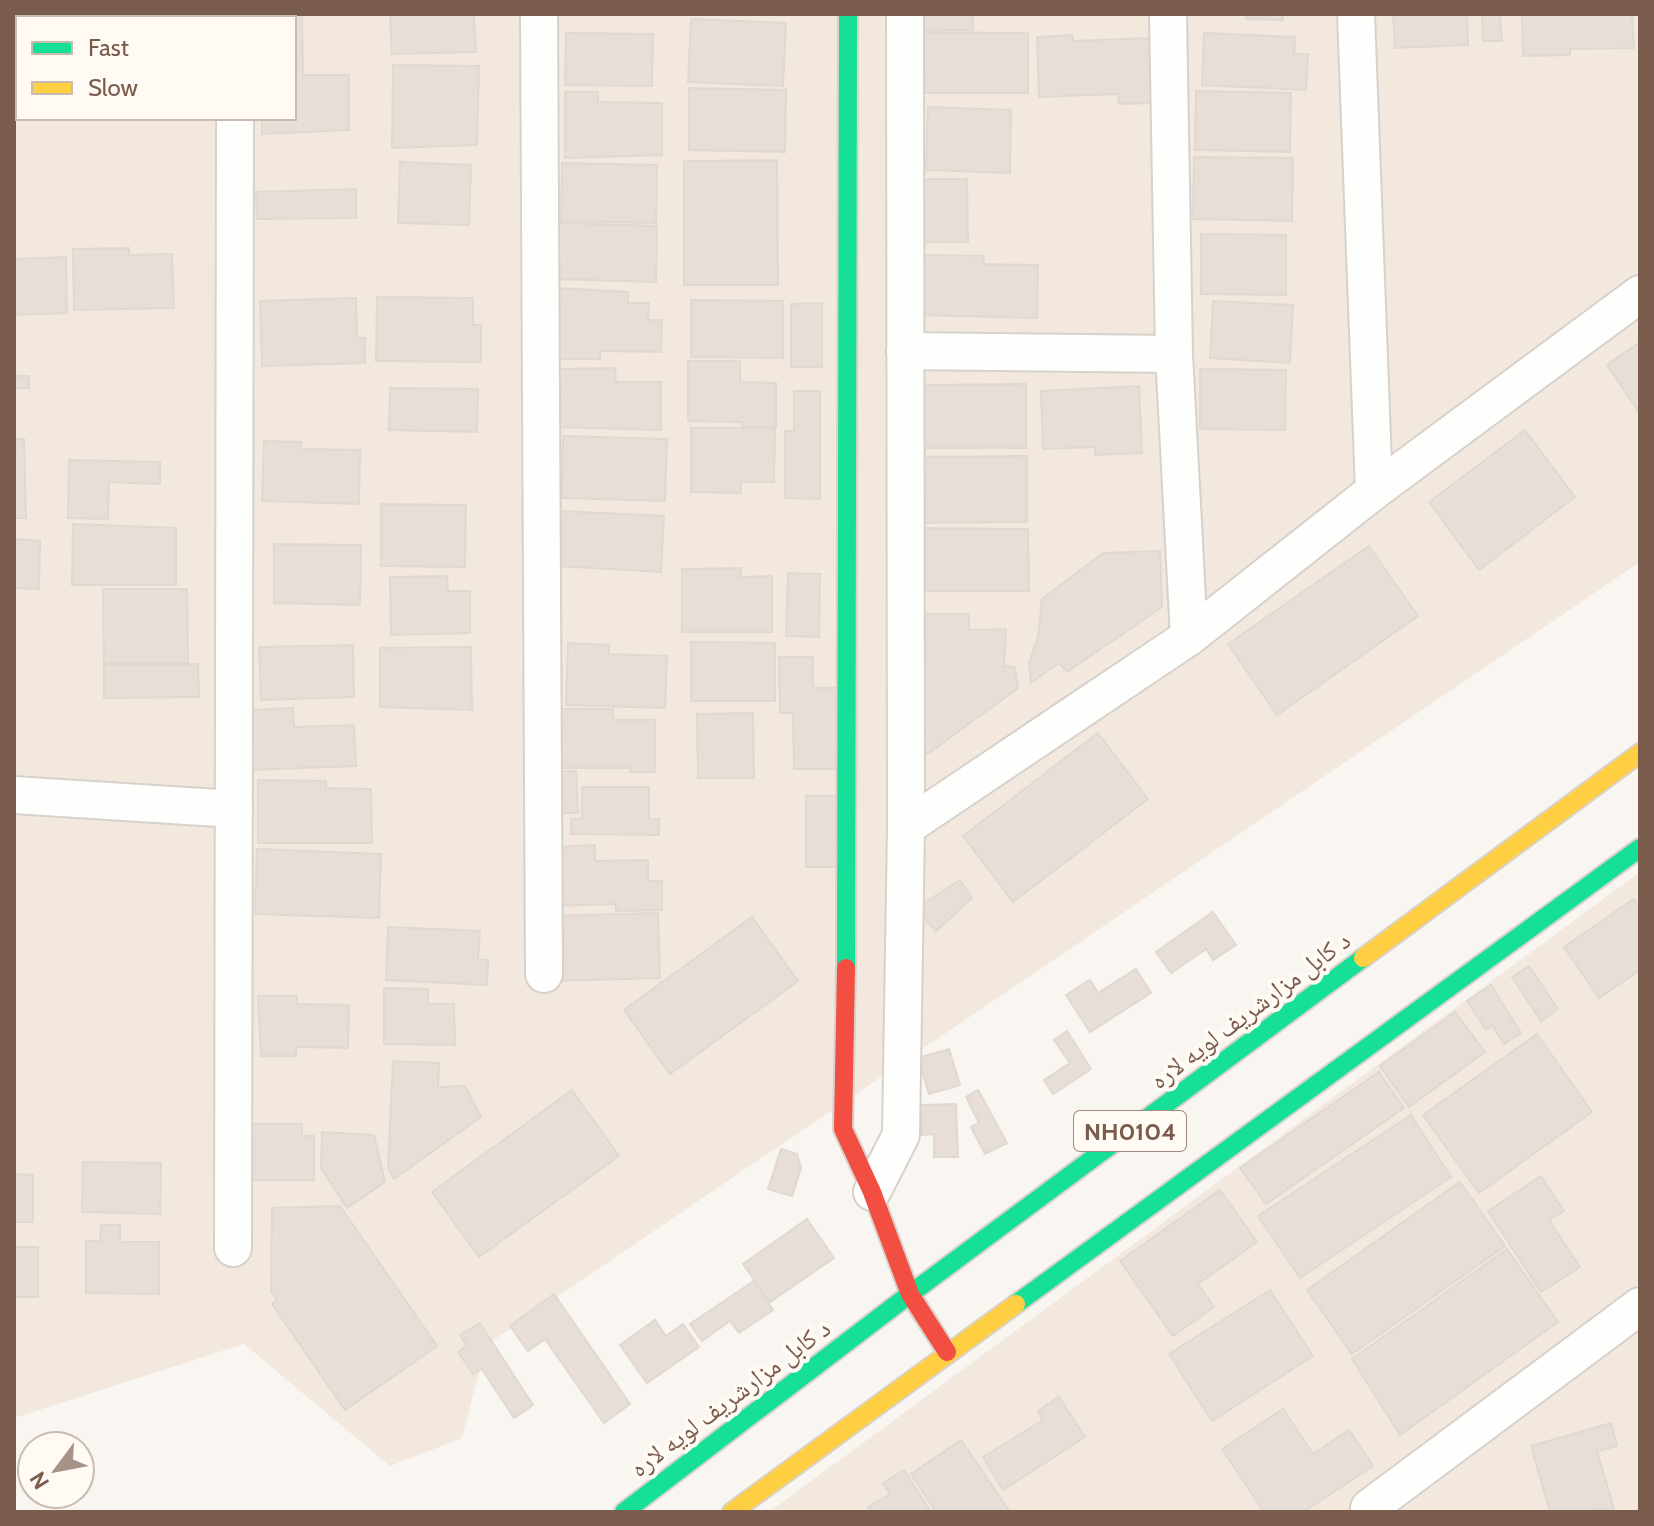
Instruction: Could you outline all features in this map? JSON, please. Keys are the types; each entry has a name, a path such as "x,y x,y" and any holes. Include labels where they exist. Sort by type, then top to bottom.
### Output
{"main road":[{"path":"848,14 848,881 843,1129 872,1192 910,1294 947,1352"},
{"name":"د کابل مزارشریف لویه لاره","path":"624,1512 910,1294 1640,753"},
{"name":"NH0104","path":"732,1512 1640,848"}],"street":[{"path":"539,14 544,974"},
{"path":"872,1192 901,1135 906,827 905,14"},
{"path":"1168,14 1174,354 1189,637"},
{"path":"1356,14 1374,491"},
{"path":"233,1248 235,120"},
{"path":"906,827 1189,637 1374,491 1640,294"},
{"path":"905,351 1174,354"},
{"path":"14,795 234,809"},
{"path":"848,881 905,881"},
{"path":"1370,1512 1369,1508 1640,1306"}],"shaded area":[{"path":"14,14 1640,14 1640,562 486,1345 462,1438 390,1466 244,1344 14,1418"},
{"path":"1640,872 1640,1512 769,1512"}],"building":[{"path":"14,14 28,14 16,16 14,45"},
{"path":"302,14 303,75 349,75 349,130 262,134 262,120 296,120 296,16 250,16"},
{"path":"390,14 474,14 476,52 392,54"},
{"path":"918,14 973,14 973,30 918,30"},
{"path":"1246,14 1283,14 1283,20 1246,19"},
{"path":"1393,14 1467,14 1468,45 1395,48"},
{"path":"1482,14 1500,14 1502,41 1483,41"},
{"path":"1522,14 1632,14 1634,48 1570,49 1570,55 1523,56"},
{"path":"691,19 786,23 783,86 688,82"},
{"path":"917,32 1028,33 1028,93 918,93"},
{"path":"566,33 653,34 652,86 565,85"},
{"path":"1204,33 1295,37 1294,54 1308,54 1306,90 1202,85"},
{"path":"1072,35 1073,41 1150,38 1153,103 1119,104 1118,94 1039,97 1037,37"},
{"path":"393,65 479,66 477,145 392,148"},
{"path":"689,88 786,90 785,152 689,150"},
{"path":"1196,91 1291,93 1290,152 1195,150"},
{"path":"565,92 598,92 598,102 662,103 662,155 565,158"},
{"path":"928,107 1011,110 1010,173 926,170"},
{"path":"1194,157 1293,158 1292,221 1193,219"},
{"path":"777,160 778,285 684,285 684,161"},
{"path":"400,162 471,165 469,225 398,223"},
{"path":"562,163 657,165 656,223 561,221"},
{"path":"914,179 967,179 968,242 915,242"},
{"path":"356,189 356,218 257,219 256,192"},
{"path":"557,223 657,226 656,282 556,279"},
{"path":"1201,234 1286,235 1286,295 1201,294"},
{"path":"129,248 129,255 172,254 174,308 74,310 73,249"},
{"path":"922,255 984,256 983,264 1038,265 1037,318 920,315"},
{"path":"66,257 67,313 14,315 14,259"},
{"path":"556,288 628,292 628,303 649,303 648,320 662,320 661,352 600,351 600,359 555,359"},
{"path":"377,297 473,298 473,325 481,325 481,362 376,361"},
{"path":"356,298 357,338 365,338 365,363 262,366 260,301"},
{"path":"691,300 783,301 783,358 691,357"},
{"path":"1213,301 1293,305 1290,363 1210,358"},
{"path":"822,303 822,367 791,367 791,304"},
{"path":"1640,342 1640,414 1607,365"},
{"path":"688,361 740,361 740,382 776,383 776,427 742,427 742,422 688,421"},
{"path":"615,368 616,382 661,382 661,430 556,427 555,369"},
{"path":"1200,369 1286,370 1285,430 1200,429"},
{"path":"14,376 29,376 29,388 14,388"},
{"path":"1026,384 1026,448 922,448 922,385"},
{"path":"1139,386 1142,453 1095,455 1095,447 1043,449 1041,391"},
{"path":"390,388 478,389 477,432 389,430"},
{"path":"794,391 820,391 820,499 785,498 785,431 794,431"},
{"path":"691,428 775,428 774,482 741,482 741,493 691,492"},
{"path":"1525,430 1575,497 1479,570 1429,502"},
{"path":"563,436 667,439 665,501 562,498"},
{"path":"14,439 24,439 26,518 14,518"},
{"path":"264,441 301,442 301,449 360,450 359,504 262,501"},
{"path":"1027,456 1027,522 917,523 917,457"},
{"path":"69,460 160,462 160,484 109,482 108,519 68,518"},
{"path":"381,504 466,505 465,567 381,566"},
{"path":"560,511 664,516 661,572 557,566"},
{"path":"73,524 176,528 176,585 72,585"},
{"path":"925,528 1028,529 1029,591 925,591"},
{"path":"14,539 40,541 39,589 14,588"},
{"path":"274,544 361,545 360,605 274,603"},
{"path":"1369,546 1418,616 1277,715 1228,644"},
{"path":"1160,551 1162,607 1067,672 1059,663 1031,683 1029,663 1038,637 1042,599 1103,553"},
{"path":"741,568 741,577 772,576 772,632 682,632 682,569"},
{"path":"788,573 820,574 819,637 786,636"},
{"path":"447,576 448,591 470,591 470,633 391,635 390,577"},
{"path":"103,589 187,589 188,663 104,663"},
{"path":"919,614 969,614 969,630 1006,629 1004,666 1015,667 1018,688 929,753 920,753"},
{"path":"691,642 775,643 775,701 691,701"},
{"path":"568,643 609,645 609,654 667,656 665,708 566,705"},
{"path":"353,645 354,697 261,700 259,647"},
{"path":"471,647 472,710 380,707 380,648"},
{"path":"779,657 813,657 813,688 839,688 841,769 794,769 793,713 780,713"},
{"path":"198,664 199,697 104,698 104,665"},
{"path":"293,708 294,727 354,725 356,766 250,770 247,710"},
{"path":"555,709 613,709 613,720 655,720 655,772 630,772 630,768 555,768"},
{"path":"753,713 754,778 698,778 697,714"},
{"path":"1098,733 1148,799 1013,902 963,836"},
{"path":"576,771 578,813 550,813 548,772"},
{"path":"258,780 326,781 326,788 371,789 372,843 258,843"},
{"path":"582,787 649,787 649,819 659,819 659,835 571,834 571,819 582,819"},
{"path":"806,796 842,796 843,867 806,867"},
{"path":"595,845 595,861 648,860 648,881 662,881 662,910 616,911 616,904 555,906 553,847"},
{"path":"257,849 381,854 379,918 255,914"},
{"path":"960,880 972,898 936,931 915,909"},
{"path":"1634,899 1640,908 1640,970 1599,998 1564,947"},
{"path":"1213,912 1236,945 1213,960 1206,949 1171,973 1156,952"},
{"path":"658,913 660,978 552,981 550,916"},
{"path":"752,917 798,981 670,1074 624,1010"},
{"path":"388,927 480,931 478,960 488,960 487,985 386,980"},
{"path":"1529,966 1558,1009 1541,1021 1512,977"},
{"path":"1136,969 1151,993 1090,1032 1066,995 1090,980 1098,993"},
{"path":"1491,985 1521,1033 1504,1044 1492,1025 1486,1030 1467,1001"},
{"path":"384,988 428,989 428,1004 454,1004 455,1045 384,1044"},
{"path":"258,996 297,996 297,1004 349,1005 348,1048 296,1047 296,1056 261,1056"},
{"path":"1455,1012 1485,1052 1409,1107 1380,1066"},
{"path":"1067,1031 1091,1069 1053,1094 1044,1080 1070,1063 1054,1040"},
{"path":"1537,1034 1592,1112 1479,1193 1423,1115"},
{"path":"949,1049 960,1085 929,1094 918,1058"},
{"path":"393,1061 439,1063 438,1087 465,1086 481,1117 394,1179 388,1168"},
{"path":"1379,1072 1404,1108 1266,1204 1240,1168"},
{"path":"572,1090 619,1156 479,1257 432,1192"},
{"path":"978,1090 1007,1143 985,1154 971,1127 979,1123 966,1097"},
{"path":"956,1104 958,1157 934,1157 934,1134 922,1135 921,1105"},
{"path":"1411,1115 1451,1177 1300,1278 1258,1216"},
{"path":"252,1124 302,1124 302,1136 314,1136 314,1180 247,1180 247,1163 252,1163"},
{"path":"322,1132 374,1135 385,1182 347,1208 321,1168"},
{"path":"781,1149 797,1154 801,1168 792,1196 768,1189"},
{"path":"83,1162 161,1163 160,1214 82,1212"},
{"path":"14,1174 33,1175 33,1222 14,1222"},
{"path":"1541,1176 1564,1211 1549,1220 1580,1267 1541,1292 1488,1211"},
{"path":"1460,1182 1505,1246 1352,1354 1307,1290"},
{"path":"1220,1190 1257,1242 1198,1284 1214,1307 1173,1336 1120,1261"},
{"path":"340,1206 437,1346 345,1410 272,1304 277,1300 271,1292 272,1208"},
{"path":"807,1219 834,1258 770,1302 743,1264"},
{"path":"101,1225 120,1225 120,1242 159,1242 159,1294 86,1293 86,1241 100,1241"},
{"path":"14,1247 38,1247 38,1297 14,1297"},
{"path":"1507,1249 1558,1322 1400,1435 1352,1359"},
{"path":"754,1281 773,1310 739,1333 730,1321 702,1341 690,1324"},
{"path":"1270,1290 1313,1356 1212,1421 1169,1354"},
{"path":"554,1294 630,1404 604,1423 545,1339 528,1351 510,1326"},
{"path":"655,1320 666,1336 683,1324 699,1347 647,1383 620,1345"},
{"path":"480,1323 533,1405 514,1418 482,1369 473,1374 458,1352 467,1346 460,1335"},
{"path":"1059,1397 1085,1437 1003,1490 983,1457 1043,1420 1038,1411"},
{"path":"1283,1409 1313,1454 1349,1430 1373,1466 1303,1512 1264,1512 1222,1449"},
{"path":"1611,1423 1617,1446 1597,1451 1614,1509 1550,1512 1531,1446"},
{"path":"961,1440 1010,1512 936,1512 911,1474"},
{"path":"904,1470 931,1512 871,1512 868,1507 890,1494 883,1483"}],"traffic: fast":[{"path":"846,968 848,14"},
{"path":"1016,1304 1640,848"},
{"path":"624,1512 910,1294 1363,958"}],"traffic: slow":[{"path":"1363,958 1640,753"},
{"path":"732,1512 1016,1304"}],"traffic: jam":[{"path":"846,968 843,1129 872,1192 910,1294 947,1352"}]}
